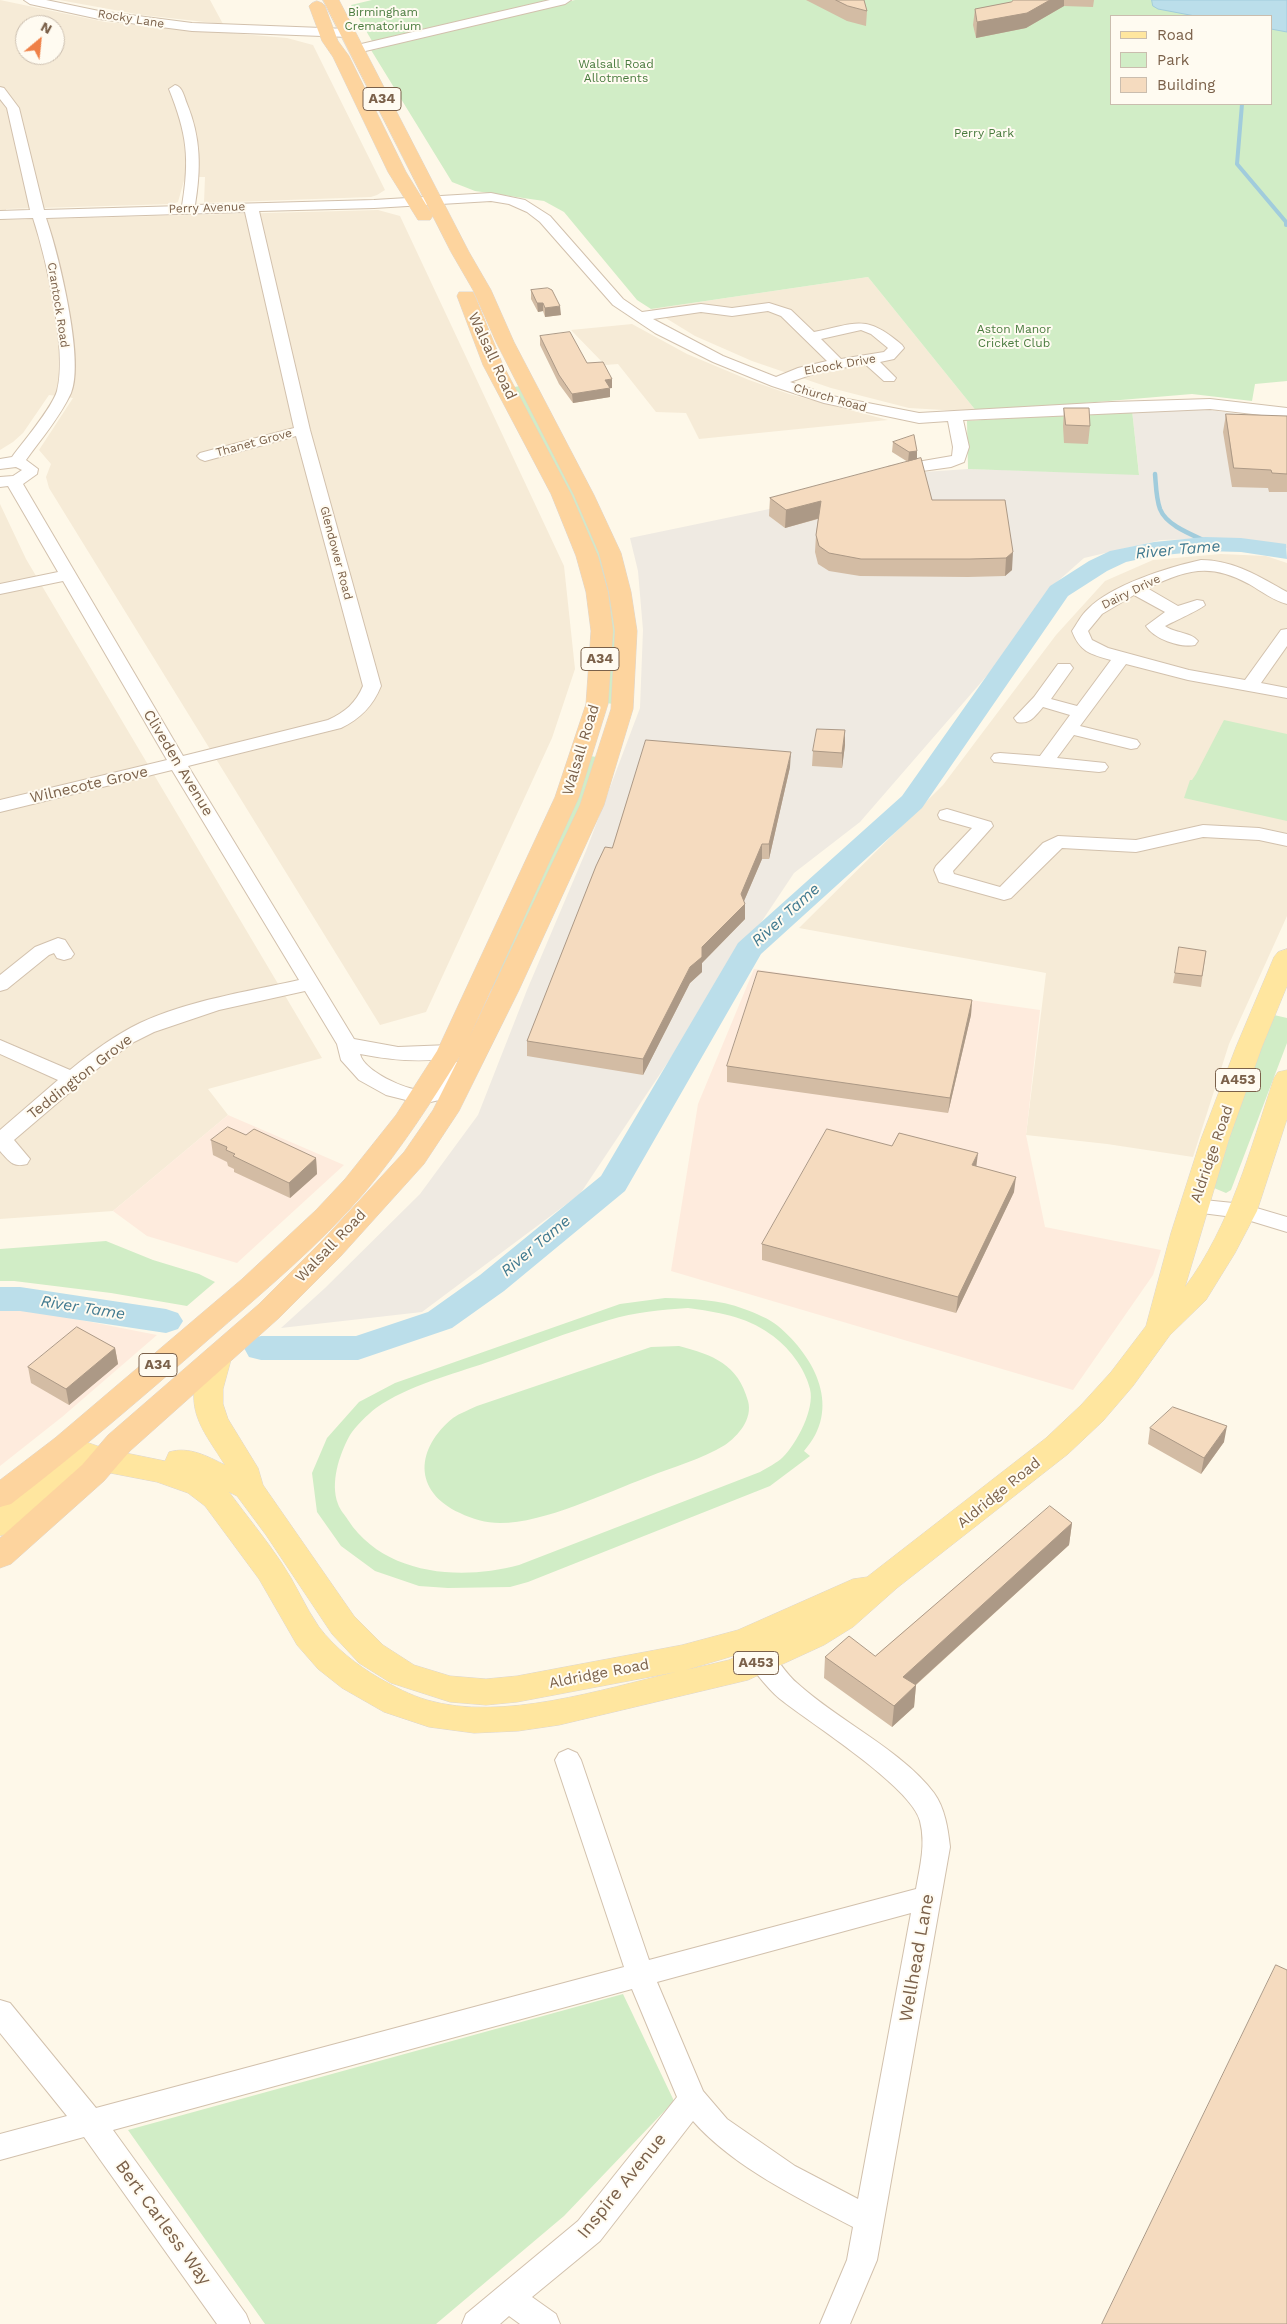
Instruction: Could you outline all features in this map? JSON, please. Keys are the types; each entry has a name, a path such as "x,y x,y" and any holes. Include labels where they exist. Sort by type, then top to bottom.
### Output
{"highway":[{"name":"Walsall Road","path":"112,1463 119,1443 269,1311 311,1268 414,1158 446,1111 506,990 592,805 622,709 626,632 620,592 610,553 584,495 505,342 482,290 460,252 435,200 330,0"},
{"name":"Walsall Road","path":"0,1496 66,1446 252,1286 326,1217 355,1185 422,1097 450,1051 567,797 597,704 602,631 597,592 587,556 561,494 493,364 464,293 397,172 329,36 317,7"},
{"path":"340,56 348,51 357,49"},
{"path":"0,1556 54,1509"}],"main road":[{"name":"Aldridge Road","path":"1160,1328 1173,1274 1210,1156 1261,1015 1287,957"},
{"name":"Aldridge Road","path":"248,1488 277,1527 343,1625 371,1654 403,1674 450,1689 486,1692 518,1689 682,1658 754,1650 829,1627 886,1579 932,1546 1057,1446 1092,1413 1122,1379 1160,1328 1196,1293 1221,1253 1243,1211 1287,1078"},
{"path":"217,1356 208,1389 208,1404 213,1421 242,1468 248,1488"},
{"path":"66,1446 112,1463"},
{"path":"0,1524 68,1470 142,1456 193,1463 248,1488"},
{"name":"Aldridge Road","path":"112,1463 136,1466 175,1476 199,1485 216,1498 270,1570 308,1636 330,1660 382,1697 429,1714 474,1720 518,1718 559,1712 736,1671 754,1650"},
{"path":"54,1509 82,1493 112,1463"}],"street":[{"name":"Rocky Lane","path":"30,0 99,15 169,25 296,35 329,36 348,33"},
{"path":"357,49 565,0"},
{"name":"Rocky Lane","path":"276,30 317,7"},
{"name":"Rocky Lane","path":"232,30 276,30 329,36"},
{"path":"175,89 190,126 195,151 194,176 188,209"},
{"name":"Crantock Road","path":"0,91 13,108 38,214 50,250 64,324 67,370 64,392 43,426 27,446 8,463"},
{"name":"Church Road","path":"435,200 491,197 509,199 531,207 545,219 618,302 640,318 702,352 777,383 829,400 919,418 1112,407 1210,404 1239,406 1287,414"},
{"path":"414,201 435,200"},
{"name":"Perry Avenue","path":"0,215 414,201"},
{"name":"Glendower Road","path":"178,764 294,736 342,722 354,714 369,696 372,686 302,430 252,207"},
{"path":"640,318 701,308 732,312 769,307 786,313 839,365"},
{"name":"Elcock Drive","path":"777,383 811,368 889,356 897,348 875,328 861,326 811,337"},
{"path":"869,360 889,378"},
{"path":"883,472 951,462 959,459 961,447 955,417"},
{"name":"Thanet Grove","path":"205,456 302,430"},
{"path":"6,481 24,478 29,474 30,469 27,465 8,463"},
{"name":"Cliveden Avenue","path":"6,481 67,575 178,764 347,1044 351,1060 366,1075 393,1090 422,1097"},
{"name":"Dairy Drive","path":"1287,599 1230,569 1212,565 1172,572 1134,588 1095,610 1080,631 1085,643 1102,652 1121,658 1248,688 1287,693"},
{"path":"0,589 67,575"},
{"path":"1134,588 1177,612"},
{"path":"1188,641 1165,634 1154,626 1177,612 1197,605"},
{"path":"1248,688 1287,634"},
{"path":"1046,761 1121,658"},
{"path":"1022,718 1040,701 1064,668"},
{"path":"1040,701 1082,713"},
{"path":"1070,729 1125,743 1107,752 1099,767 1095,785"},
{"path":"1000,758 1099,767"},
{"name":"Wilnecote Grove","path":"0,806 178,764"},
{"path":"946,815 984,826 943,870 946,878 1004,894 1050,847 1058,842 1136,846 1203,831 1259,834 1287,840"},
{"path":"0,985 42,951 58,944 64,954"},
{"name":"Teddington Grove","path":"19,1159 0,1138 9,1134 74,1079 128,1038 156,1023 206,1008 310,984"},
{"name":"Walsall Road","path":"422,1097 441,1093 506,990"},
{"path":"347,1044 393,1054 420,1055 450,1051"},
{"path":"0,1046 74,1079"},
{"path":"366,1075 393,1054"},
{"path":"1194,1206 1243,1211 1287,1225"},
{"name":"Wellhead Lane","path":"754,1650 787,1690 901,1776 925,1801 933,1820 937,1847 862,2260 834,2324"},
{"path":"568,1760 640,1974 692,2099 717,2128 785,2175 870,2221"},
{"path":"0,2147 928,1897"},
{"name":"Bert Carless Way","path":"0,2012 90,2122 235,2324"},
{"name":"Inspire Avenue","path":"477,2324 589,2231 692,2099"},
{"path":"509,2298 545,2324"}],"shaded area":[{"path":"0,0 105,22 287,38 313,45 385,190 377,195 371,197 204,203 205,177 185,177 178,202 172,204 6,209 6,220 378,210 400,216 564,566 575,669 552,738 426,1012 380,1025 49,488 46,477 51,464 39,450 73,398 49,395 23,433 0,450"},
{"path":"59,0 210,0 223,24 142,15"},
{"path":"868,277 977,412 909,408 831,388 752,361 695,336 651,309"},
{"path":"632,324 687,354 749,380 789,394 888,420 699,439 686,413 656,412 618,364 605,365 571,330"},
{"path":"1132,410 1211,410 1287,422 1287,548 1239,538 1161,540 1084,558 1049,589 997,664 860,822 794,873 580,1194 422,1312 281,1328 325,1288 420,1194 478,1115 527,990 586,851 640,708 643,630 638,571 630,538 779,507 909,473 968,469 1139,474"},
{"path":"0,504 26,559 322,1058 208,1089 228,1115 113,1211 0,1219"},
{"path":"1221,554 1266,556 1287,563 1287,916 1229,1044 1193,1157 1107,1144 1026,1135 1046,973 799,928 943,785 1056,635 1105,581 1153,560"},
{"path":"754,969 1040,1010 1026,1135 1045,1227 1161,1250 1153,1275 1073,1390 671,1271 698,1104"},
{"path":"228,1115 344,1165 237,1263 147,1236 113,1211"},
{"path":"0,1309 30,1310 157,1335 62,1417 0,1466"}],"green space":[{"name":"Birmingham Crematorium","path":"372,0 549,0 372,41 351,5"},
{"name":"Perry Park","path":"575,0 1287,0 1287,381 1255,384 1252,401 1192,394 977,412 868,277 651,309 637,300 564,212 544,201 475,191 452,182 371,50 379,49 377,46 403,42"},
{"path":"520,386 573,490 607,566 619,648 614,704 605,703 611,648 514,387"},
{"path":"1132,410 1139,475 968,469 967,421"},
{"path":"1224,720 1287,734 1287,821 1184,798 1190,780 1196,774"},
{"path":"590,756 597,757 574,824 504,975 487,995"},
{"path":"1274,1015 1287,1018 1287,1043 1231,1190 1226,1193 1214,1188 1267,1016"},
{"path":"106,1241 153,1260 199,1274 215,1282 187,1306 111,1293 14,1281 0,1281 0,1249"},
{"path":"665,1298 715,1301 753,1312 778,1326 803,1353 820,1385 822,1401 821,1418 815,1435 804,1451 810,1456 770,1486 528,1582 510,1587 448,1588 419,1586 375,1571 341,1546 317,1512 312,1473 327,1438 359,1402 395,1383 620,1304","holes":["688,1308 720,1313 741,1319 761,1328 777,1339 789,1351 808,1381 811,1397 810,1406 799,1435 783,1457 760,1472 519,1565 496,1570 448,1572 402,1563 382,1552 363,1538 340,1508 336,1496 335,1478 339,1460 346,1443 352,1432 362,1421 376,1408 389,1400 431,1381 609,1320 629,1315"]},
{"path":"679,1346 703,1353 722,1363 731,1370 744,1388 749,1408 746,1420 735,1437 725,1445 697,1459 575,1506 518,1522 495,1523 474,1519 444,1504 433,1493 427,1481 426,1455 432,1442 441,1430 456,1416 477,1406 651,1347"},
{"path":"623,1994 674,2101 564,2216 436,2324 265,2324 128,2130"}],"water":[{"path":"1152,0 1287,0 1287,32 1272,29 1272,15 1190,15 1158,9 1153,6"}],"building":[{"path":"836,0 864,0 867,11 848,6"},
{"path":"1014,0 1050,0 1027,13 977,22 975,9"},
{"path":"548,288 552,290 560,306 545,308 543,303 537,303 531,290"},
{"path":"570,332 587,363 603,362 612,379 605,380 610,388 572,394 559,375 540,336"},
{"path":"1064,408 1089,408 1090,426 1066,425"},
{"path":"1226,414 1287,416 1287,474 1272,473 1271,470 1234,468"},
{"path":"914,435 917,451 909,452 893,442"},
{"path":"921,458 932,500 1005,500 1013,552 1006,558 970,559 861,559 829,553 819,546 816,535 821,501 786,510 770,498"},
{"path":"817,729 845,730 842,753 813,751"},
{"path":"646,740 791,752 769,844 762,844 741,894 745,904 702,947 702,957 690,967 643,1059 527,1041 596,866 605,847 612,848"},
{"path":"1179,947 1206,951 1202,976 1175,973"},
{"path":"758,971 972,1000 950,1098 727,1066"},
{"path":"228,1127 246,1135 254,1129 316,1158 289,1183 233,1156 235,1154 226,1150 227,1147 211,1140"},
{"path":"827,1129 892,1146 899,1133 978,1153 972,1165 1016,1177 958,1297 762,1244"},
{"path":"77,1327 115,1348 66,1389 28,1367"},
{"path":"1173,1407 1227,1426 1204,1458 1150,1428"},
{"path":"1050,1506 1072,1523 903,1677 916,1685 894,1706 825,1657 849,1636 875,1656"},
{"path":"1276,1965 1287,1970 1287,2324 1102,2324"}],"waterway":[{"path":"1242,105 1237,164 1286,222 1286,225"},
{"path":"1155,474 1156,491 1160,509 1164,515 1175,526 1212,544"},
{"name":"River Tame","path":"261,1348 358,1348 440,1320 492,1283 613,1183 749,949 912,802 1059,591 1098,566 1119,556 1154,549 1205,544 1241,545 1287,552"},
{"name":"River Tame","path":"0,1299 20,1299 166,1321"}],"park label":[{"name":"Walsall Road Allotments","path":"616,71"},
{"name":"Aston Manor Cricket Club","path":"1014,336"}]}
